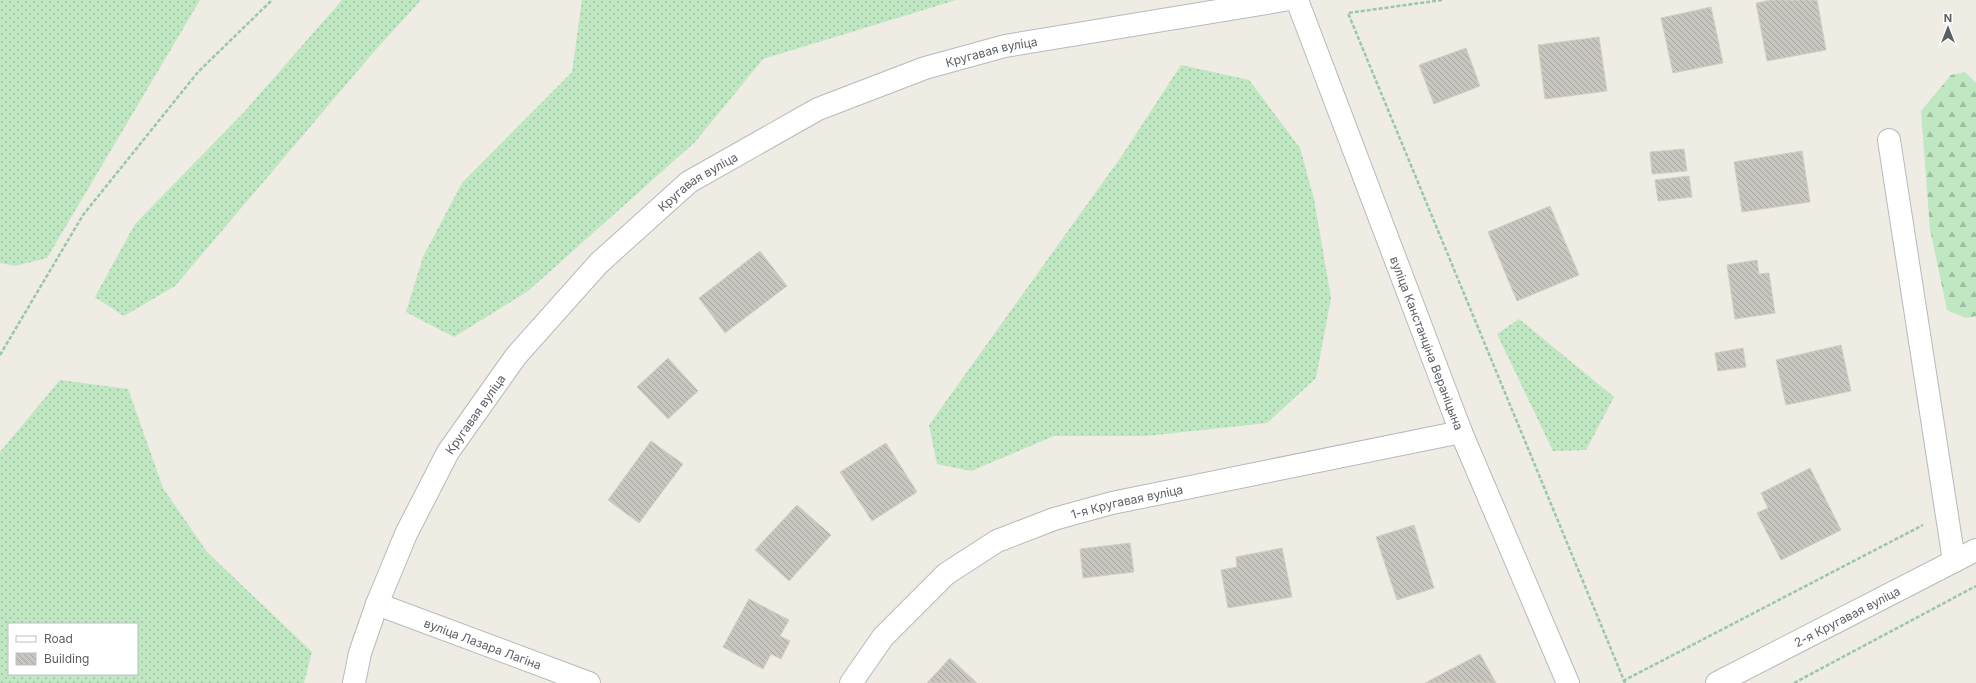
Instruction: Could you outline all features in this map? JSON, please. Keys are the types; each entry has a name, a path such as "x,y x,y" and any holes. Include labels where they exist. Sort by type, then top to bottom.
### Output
{"street":[{"name":"Кругавая вуліца","path":"354,683 360,653 377,604 406,534 448,452 516,356 599,263 689,182 818,109 925,68 1005,46 1284,0"},
{"name":"вуліца Канстанціна Вераніцына","path":"1297,0 1461,432 1568,683"},
{"path":"1889,140 1954,562"},
{"name":"1-я Кругавая вуліца","path":"851,683 884,637 946,574 998,541 1054,519 1112,503 1461,432"},
{"name":"2-я Кругавая вуліца","path":"1717,683 1976,550"},
{"name":"вуліца Лазара Лагіна","path":"377,604 589,683"}],"path":[{"path":"0,355 83,215 198,72 272,0"},
{"path":"1442,0 1348,13 1624,682 1947,512"},
{"path":"1794,683 1976,586"}],"green space":[{"path":"0,0 200,0 47,258 15,266 0,263"},
{"path":"342,0 421,0 371,55 175,286 124,316 95,297 135,224 246,110"},
{"path":"582,0 956,0 763,59 695,142 528,291 454,337 406,312 423,257 462,183 572,72"},
{"path":"1181,65 1249,80 1300,148 1314,199 1331,298 1316,378 1267,423 1146,436 1054,436 971,471 937,464 929,425 1121,157"},
{"path":"1965,72 1976,83 1976,316 1966,318 1947,310 1930,229 1921,111 1951,75"},
{"path":"1519,319 1614,397 1586,450 1553,451 1497,334"},
{"path":"60,380 128,389 163,488 207,552 312,652 304,683 0,683 0,452"}],"building":[{"path":"1771,0 1817,0 1826,50 1767,61 1756,3"},
{"path":"1711,7 1723,63 1673,73 1661,18"},
{"path":"1599,37 1607,91 1545,99 1538,45"},
{"path":"1466,48 1480,86 1434,104 1419,65"},
{"path":"1684,149 1687,171 1652,174 1650,152"},
{"path":"1802,151 1810,202 1742,212 1734,162"},
{"path":"1689,176 1692,197 1658,201 1655,180"},
{"path":"1550,206 1579,275 1517,301 1488,232"},
{"path":"760,251 787,286 725,333 699,298"},
{"path":"1757,260 1759,274 1769,273 1775,313 1735,319 1727,265"},
{"path":"1841,345 1851,391 1786,405 1776,360"},
{"path":"1743,348 1746,367 1718,371 1715,353"},
{"path":"668,358 698,391 668,419 637,387"},
{"path":"651,441 683,464 639,523 608,500"},
{"path":"886,443 917,492 872,521 840,472"},
{"path":"1810,468 1841,530 1781,560 1757,513 1768,508 1761,493"},
{"path":"797,505 831,535 789,581 755,550"},
{"path":"1414,525 1434,588 1397,600 1376,537"},
{"path":"1130,543 1134,572 1083,578 1080,549"},
{"path":"1282,548 1292,597 1228,608 1221,570 1237,567 1236,557"},
{"path":"749,599 789,620 780,636 790,641 781,659 771,654 763,669 723,647"},
{"path":"1480,654 1496,683 1425,683"},
{"path":"950,658 977,683 927,683"}]}
